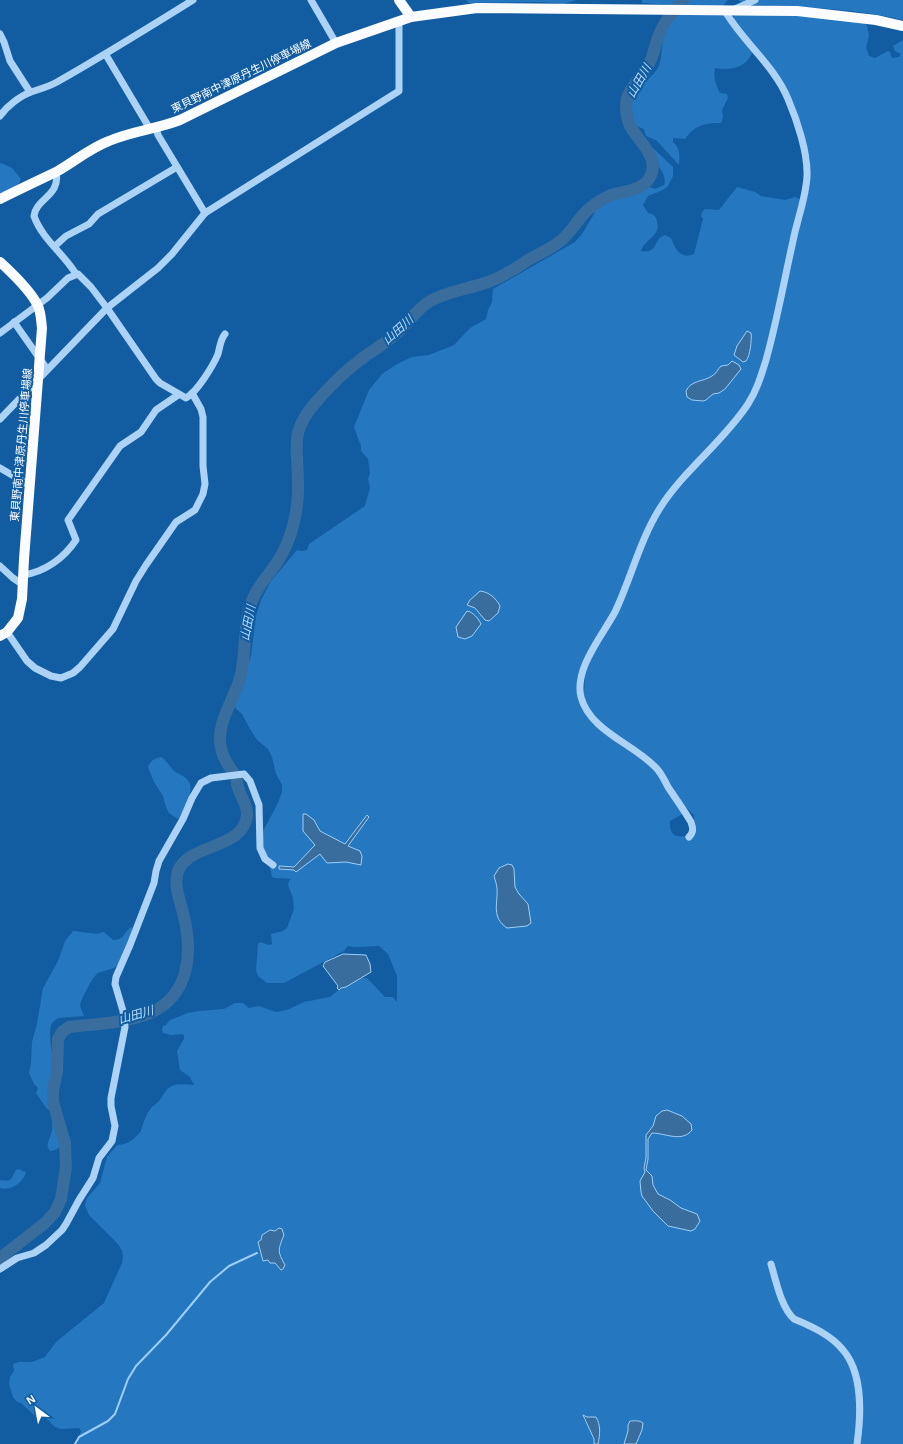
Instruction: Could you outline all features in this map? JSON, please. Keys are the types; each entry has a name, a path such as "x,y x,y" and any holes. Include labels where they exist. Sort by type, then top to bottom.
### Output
{"main road":[{"path":"399,0 411,16"},
{"name":"東貝野南中津原丹生川停車場線","path":"0,199 56,172 90,150 108,141 180,120 336,43 411,16 477,8 797,11 876,20 903,26"},
{"name":"東貝野南中津原丹生川停車場線","path":"2,267 19,281 38,306 42,328 22,579 22,599 20,611 13,626 4,634"}],"street":[{"path":"0,116 9,106 30,92 44,88 106,54 193,0"},
{"path":"311,0 336,43"},
{"path":"690,836 693,829 691,822 658,770 646,758 590,716 582,703 580,685 584,666 620,600 643,543 656,516 673,489 721,439 748,405 758,387 773,335 803,199 807,174 802,142 788,98 771,70 732,22 728,10 755,0"},
{"path":"0,418 107,308 158,268 172,254 205,213 399,91 399,21"},
{"path":"0,34 10,61 30,92"},
{"path":"106,54 158,135 205,213"},
{"path":"55,246 72,232 89,224 98,214 177,167"},
{"path":"56,172 57,180 55,187 37,209 34,216 43,233 76,274 82,277 107,308 160,383 178,395 186,398 192,393 215,361 222,338 225,334"},
{"path":"0,333 38,306 68,278 76,274"},
{"path":"14,322 47,369"},
{"path":"4,634 35,668 51,676 61,678 77,671 113,629 146,565 176,522 195,510 203,494 205,484 203,466 203,417 201,409 192,393"},
{"path":"0,566 13,578 22,579 49,566 63,556 76,540 68,520 120,446 141,432 156,410 178,395"},
{"path":"0,468 30,485"},
{"path":"0,1269 17,1258 34,1253 53,1240 66,1224 79,1200 94,1178 99,1158 112,1140 115,1126 111,1098 125,1027 123,1011 115,984 116,977 154,882 159,861 183,819 198,787 207,780 229,775 244,774 250,781 259,805 260,848 265,859 273,865"},
{"path":"771,1264 785,1307 789,1314 835,1342 848,1356 856,1374 858,1393 859,1416 857,1444"}],"shaded area":[{"path":"466,0 576,0 564,4 543,2 469,3"},
{"path":"642,0 728,0 723,6 642,3"},
{"path":"738,0 903,0 903,20 864,13 806,7 747,5"},
{"path":"674,13 724,14 749,45 752,53 746,62 741,65 731,69 715,68 714,71 717,87 720,93 727,94 728,98 722,110 723,118 721,123 705,124 697,128 685,139 673,138 673,142 679,152 679,165 656,140 646,136 644,129 638,127 634,123 630,113 631,101 636,91 657,70 659,66 664,34"},
{"path":"734,14 796,16 863,22 867,25 869,36 866,47 869,56 875,58 888,51 890,52 892,58 899,57 901,54 895,51 893,46 903,40 903,1444 636,1444 643,1423 640,1421 631,1421 628,1423 628,1431 624,1444 598,1444 600,1430 596,1417 587,1417 584,1415 583,1417 594,1439 594,1444 77,1444 81,1431 79,1428 61,1429 55,1427 45,1417 35,1416 21,1403 17,1402 13,1397 9,1384 10,1377 14,1371 13,1364 19,1362 32,1362 45,1357 56,1342 104,1303 122,1263 122,1251 118,1244 89,1215 85,1206 87,1198 100,1183 107,1157 117,1145 127,1143 139,1134 150,1110 170,1087 183,1084 194,1085 190,1077 180,1070 177,1051 184,1039 184,1035 171,1035 163,1033 163,1026 170,1020 188,1013 224,1009 235,1003 243,1003 249,1008 259,1006 276,1012 287,1010 304,1002 330,997 341,988 346,987 362,978 367,978 385,997 393,997 397,1002 397,976 388,954 379,946 348,946 344,951 284,983 267,983 258,976 256,970 258,944 260,942 269,945 272,944 271,934 283,931 287,928 294,909 293,898 288,885 291,879 272,877 270,867 272,863 265,857 261,849 261,835 278,803 282,792 282,785 276,774 272,757 268,749 257,740 242,714 236,709 234,702 251,656 256,616 261,600 271,581 297,550 307,550 309,544 365,506 370,488 368,479 370,473 369,465 368,459 361,451 361,446 354,427 369,390 382,374 397,364 412,357 429,355 454,345 470,328 486,319 492,302 493,289 575,242 582,234 594,214 595,210 591,205 595,201 626,188 647,186 655,189 664,185 665,181 663,173 648,155 653,148 673,167 673,176 668,186 663,190 648,196 643,205 648,213 653,214 658,224 656,233 643,246 641,251 645,252 651,250 659,239 665,235 671,238 674,246 685,256 694,254 703,219 701,216 702,212 705,209 719,210 737,187 755,192 761,196 785,200 795,197 800,199 774,321 778,319 797,232 803,217 804,199 810,172 810,159 783,84 734,22","holes":["765,371 759,388 749,406 722,440 674,491 663,506 622,600 592,656 585,676 585,704 593,717 646,757 659,769 683,805 694,815 694,835 689,838 687,836 675,835 670,828 670,821 684,813 658,772 645,760 598,727 584,711 579,695 579,680 583,664 622,593 645,531 660,504 672,489 720,438 741,412","281,1228 284,1235 279,1250 285,1265 281,1270 275,1263 270,1263 268,1260 263,1261 258,1242 261,1240 262,1235 270,1230 275,1231"]},
{"path":"1,163 12,168 21,179 18,185 0,194 0,164"},
{"path":"747,331 751,333 750,352 746,361 743,362 734,355 737,346"},
{"path":"732,361 739,365 741,369 725,389 719,393 713,394 703,401 692,400 687,397 686,391 688,387 694,383 709,378 716,373 721,366 728,365"},
{"path":"480,591 492,596 500,606 498,613 489,621 485,620 475,608 467,605 470,600"},
{"path":"467,611 476,616 481,624 472,636 465,639 458,637 456,627"},
{"path":"161,757 174,771 189,782 190,790 182,818 178,819 169,813 163,796 154,782 148,767 153,760"},
{"path":"303,814 306,814 314,820 320,831 345,844 367,815 369,817 348,846 360,851 362,856 361,865 346,862 327,863 320,854 296,872 294,870 279,869 279,866 294,867 315,845 303,831"},
{"path":"508,864 512,865 514,869 515,887 528,904 531,923 527,926 507,928 502,924 497,915 497,887 494,876 499,868"},
{"path":"132,927 132,932 126,949 118,965 114,968 98,973 93,978 80,1006 84,1016 58,1018 51,1025 51,1048 57,1075 51,1107 49,1110 36,1093 38,1088 34,1084 29,1073 32,1042 37,1024 43,988 58,961 65,941 73,931 97,934 104,932 113,940 117,940 120,939"},
{"path":"343,954 366,955 370,964 371,972 339,990 337,988 338,986 323,966 325,962"},
{"path":"667,1110 682,1116 691,1124 692,1130 688,1134 678,1137 652,1133 648,1139 648,1159 646,1170 652,1176 653,1185 658,1194 681,1208 697,1214 700,1221 695,1229 691,1231 668,1226 653,1211 642,1196 641,1192 640,1181 645,1172 646,1135 653,1126 656,1116 662,1111"},
{"path":"55,1114 62,1136 62,1142 56,1149 50,1151 48,1148 48,1143 52,1130 52,1116"},
{"path":"20,1169 26,1172 19,1183 12,1187 4,1189 0,1188 0,1180 7,1181 11,1179 16,1170"},
{"path":"279,1228 282,1229 284,1235 279,1250 285,1265 281,1270 275,1263 270,1263 268,1260 263,1261 258,1242 261,1240 262,1235 270,1230 275,1231"},
{"path":"583,1415 587,1417 596,1417 600,1430 598,1444 594,1444 594,1439"},
{"path":"630,1421 638,1421 643,1423 642,1430 636,1444 624,1444 628,1431 628,1425"}],"waterway":[{"name":"山田川","path":"0,1258 45,1223 55,1212 61,1199 66,1167 65,1143 53,1102 53,1091 57,1072 58,1039 62,1032 69,1027 121,1021 150,1013 163,1006 173,996 180,985 185,972 188,945 187,931 176,881 179,869 195,854 228,840 237,834 244,826 247,815 246,806 238,787 237,778 223,755 220,742 220,732 241,674 246,624 251,604 257,590 283,552 294,524 298,493 298,431 307,413 337,380 360,360 393,337 425,304 444,295 494,280 504,275 559,242 568,234 582,216 597,202 611,195 636,189 645,184 652,173 653,165 648,152 630,126 626,111 627,100 632,89 650,62 658,36 664,24 683,0"},
{"path":"75,1444 79,1437 108,1421 115,1414 128,1379 136,1366 166,1335 210,1282 229,1266 257,1253"}]}
